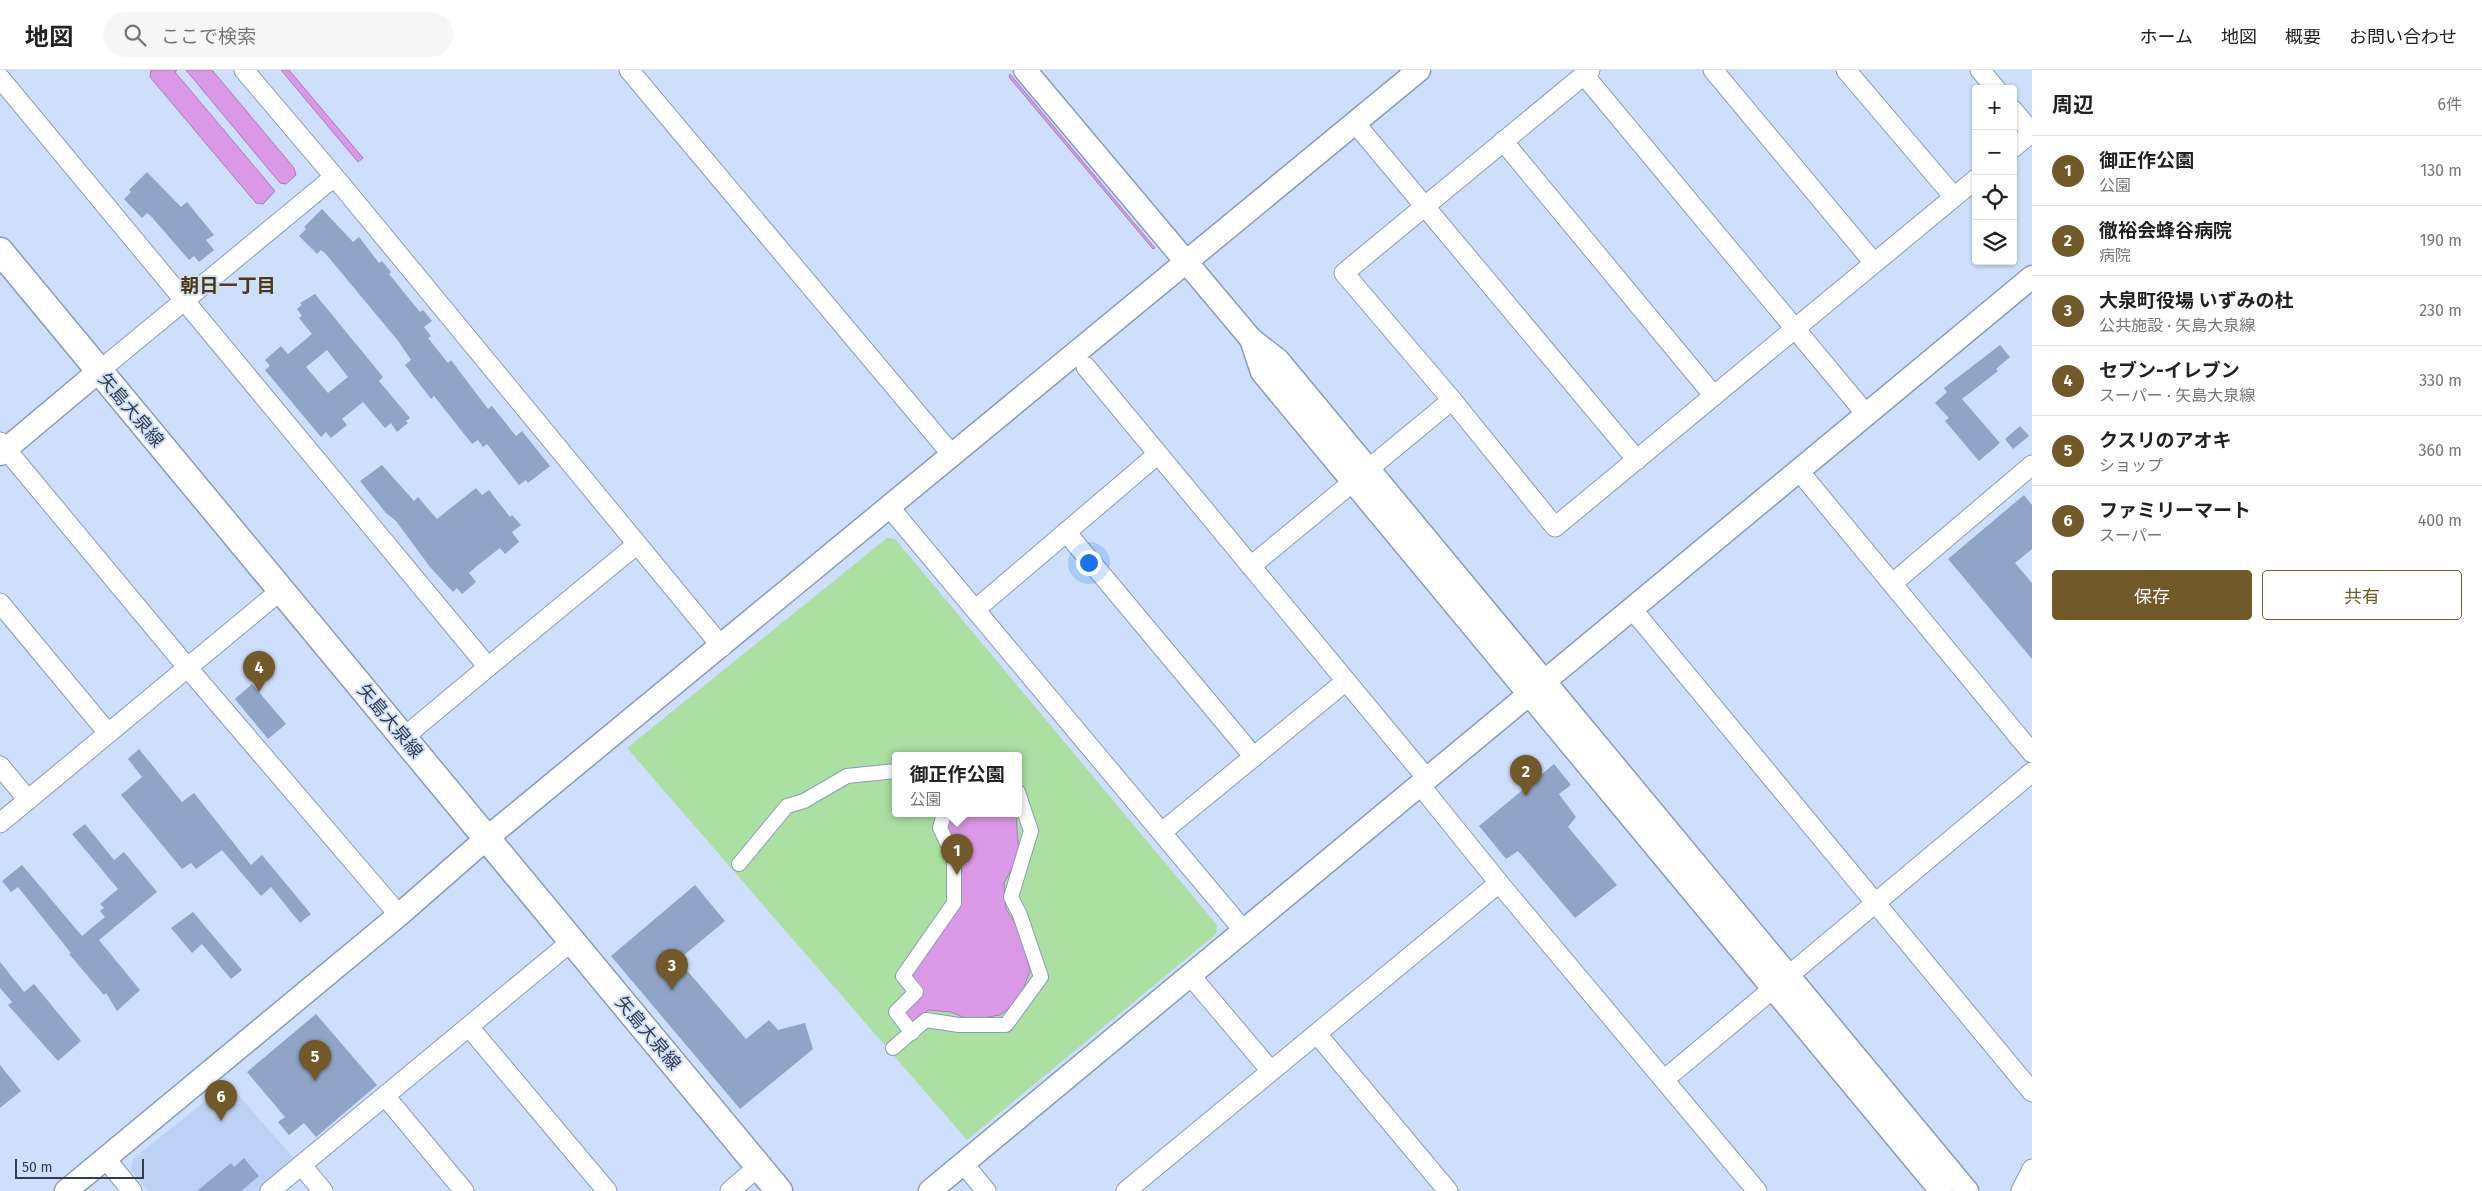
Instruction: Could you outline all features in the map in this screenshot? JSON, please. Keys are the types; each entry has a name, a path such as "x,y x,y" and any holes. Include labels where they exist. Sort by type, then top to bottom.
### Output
{"main road":[{"name":"矢島大泉線","path":"0,251 779,1191"}],"street":[{"path":"244,70 722,647"},
{"path":"630,70 953,456"},
{"path":"1025,70 1251,339 1278,360 1360,476 1781,983 1966,1191"},
{"path":"66,1191 488,838 722,647 1419,70"},
{"path":"1712,70 1874,263"},
{"path":"1846,70 1954,197"},
{"path":"1980,70 1993,85"},
{"path":"1866,414 1795,328 1587,72 1344,273 1452,400 1555,527 1637,460 1795,328 1972,182"},
{"path":"0,78 488,667"},
{"path":"2017,115 2032,132 2017,145"},
{"path":"1355,123 1637,460"},
{"path":"1503,142 1714,396"},
{"path":"334,177 185,301 2,448 398,915"},
{"path":"930,1191 1244,930 1420,777 1536,688 2032,277"},
{"path":"1086,367 1346,681 1499,883 1757,1191"},
{"path":"1251,566 1452,400"},
{"path":"976,610 1158,454"},
{"path":"1893,583 2032,464"},
{"path":"1799,471 2032,753"},
{"path":"890,508 1244,930"},
{"path":"1066,532 1254,757"},
{"path":"404,737 636,544"},
{"path":"0,822 280,591"},
{"path":"0,603 108,733"},
{"path":"1632,609 2032,1092"},
{"path":"1162,832 1346,681"},
{"path":"0,766 28,800"},
{"path":"739,864 787,806 804,801 847,776 892,771"},
{"path":"1665,1079 2032,772"},
{"path":"893,1048 926,1020 959,1025 1006,1025 1041,977 1020,915 1011,897 1031,831 1022,804"},
{"path":"912,1033 896,1012 916,992 903,976 954,903 954,857 940,828 943,817"},
{"path":"1132,1189 1271,1071 1499,883"},
{"path":"270,1191 572,941"},
{"path":"1190,975 1271,1071"},
{"path":"1781,983 1941,1191"},
{"path":"469,1027 606,1191"},
{"path":"1317,1034 1448,1191"},
{"path":"385,1096 464,1191"},
{"path":"105,1158 132,1191"},
{"path":"963,1163 986,1191"},
{"path":"302,1165 323,1191"},
{"path":"730,1191 759,1166"},
{"path":"2021,1191 2032,1169"}],"shaded area":[{"path":"151,70 177,70 175,72 275,191 263,204 256,203 150,77"},
{"path":"186,70 212,70 294,168 296,175 286,184 280,183"},
{"path":"281,70 289,70 363,158 358,162"},
{"path":"1010,74 1155,248 1153,249 1009,77"},
{"path":"951,817 1016,817 1019,855 1004,883 1006,909 1022,935 1030,971 1019,1000 1000,1015 970,1020 951,1012 928,1010 914,1023 902,1009 919,994 906,974 934,944 960,906 947,827"},
{"path":"228,1083 295,1160 259,1191 148,1191 131,1170 133,1159"}],"green space":[{"path":"887,538 895,539 1217,925 1216,934 967,1140 627,748"}],"building":[{"path":"147,172 181,207 187,202 214,235 206,240 214,250 199,262 194,256 189,260 150,215 147,213 142,218 124,199 131,192 129,190"},
{"path":"322,209 353,242 359,237 379,263 382,261 391,272 389,274 420,312 423,310 432,321 424,327 431,336 428,338 448,363 451,360 488,409 492,406 516,436 522,431 550,466 528,483 526,480 519,485 487,444 483,447 478,440 472,444 434,396 431,399 405,365 411,360 399,342 325,253 321,250 317,254 299,236 306,229 304,227"},
{"path":"315,294 383,377 379,381 410,418 406,421 408,423 397,432 391,423 385,428 363,402 342,419 347,425 331,438 326,432 321,437 265,370 270,366 265,360 281,346 288,354 312,334 299,318 302,316 297,309 302,305 300,303","holes":["327,350 348,377 328,393 306,367"]},
{"path":"2000,345 2010,357 1996,369 1998,371 1962,399 2000,443 1979,461 1945,421 1949,418 1935,403 1947,392 1944,388"},
{"path":"2020,426 2029,436 2013,449 2005,439"},
{"path":"382,465 414,501 418,497 437,519 476,488 482,495 489,490 510,517 512,515 521,525 512,532 519,542 505,554 500,548 469,573 476,582 462,594 457,588 453,592 430,567 396,521 386,513 360,481"},
{"path":"2024,495 2032,505 2032,549 2015,563 2032,583 2032,659 1948,559"},
{"path":"252,684 286,724 268,739 235,699"},
{"path":"139,749 182,802 194,793 251,865 262,855 311,914 300,923 271,887 261,896 222,850 196,869 191,863 182,869 121,795 142,777 128,759"},
{"path":"1554,764 1571,785 1559,794 1576,817 1568,827 1617,885 1575,918 1518,851 1506,859 1479,826"},
{"path":"85,824 114,860 124,852 157,892 99,940 140,990 117,1011 106,993 104,995 69,954 71,953 18,887 11,892 2,881 22,865 82,936 105,917 100,911 104,908 100,904 118,889 72,834"},
{"path":"695,885 725,921 678,960 746,1039 769,1020 778,1030 805,1023 813,1049 740,1109 611,956"},
{"path":"193,912 242,970 231,979 202,944 192,953 171,928"},
{"path":"0,962 24,992 34,984 81,1041 58,1061 8,1005 12,1002 0,988"},
{"path":"316,1014 377,1085 316,1137 304,1123 289,1135 278,1122 285,1117 247,1072"},
{"path":"0,1065 21,1091 0,1108"},
{"path":"244,1158 259,1176 241,1191 197,1191 231,1163 234,1167"}],"place":[{"name":"セブン-イレブン","path":"259,692"},
{"name":"徹裕会蜂谷病院","path":"1526,796"},
{"name":"御正作公園","path":"957,875"},
{"name":"大泉町役場 いずみの杜","path":"672,990"},
{"name":"クスリのアオキ","path":"315,1081"},
{"name":"ファミリーマート","path":"221,1121"}],"district":[{"name":"朝日一丁目","path":"228,285"}]}
